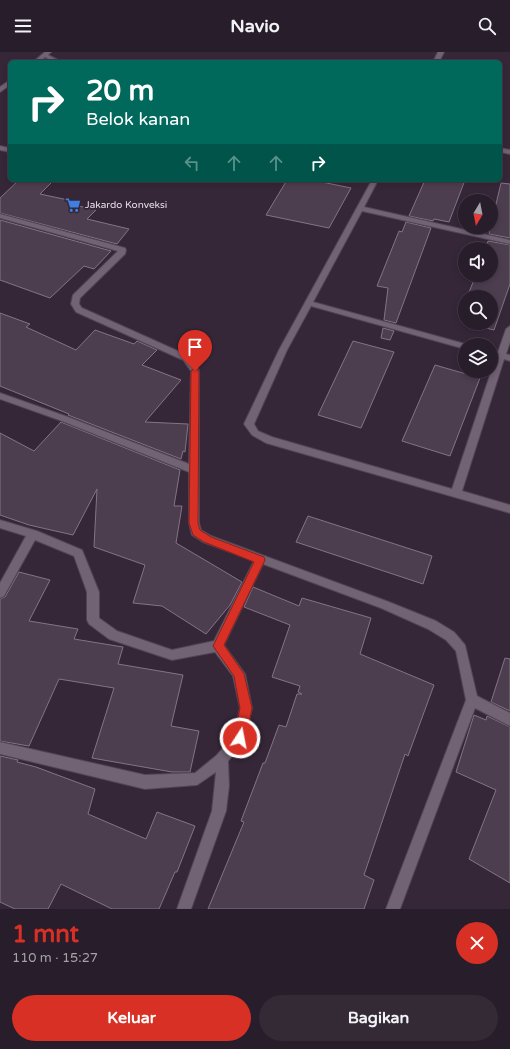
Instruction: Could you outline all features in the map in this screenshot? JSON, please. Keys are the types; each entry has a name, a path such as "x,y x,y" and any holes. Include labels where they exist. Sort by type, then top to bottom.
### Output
{"street":[{"path":"46,54 56,60"},
{"path":"0,90 8,84"},
{"path":"374,182 283,350 248,424 255,433 269,440 456,492 510,509"},
{"path":"360,208 510,242"},
{"path":"0,216 122,250 122,252 76,297 75,304 79,310 186,358 191,363 195,371 194,523 196,532 207,540 385,605 432,625 450,636 461,649 472,700 393,909"},
{"path":"308,303 458,344"},
{"path":"456,492 506,357 510,329"},
{"path":"0,396 65,419 195,470"},
{"path":"0,524 33,534 78,553 94,592 93,620 113,635 172,655 218,646"},
{"path":"0,593 33,534"},
{"path":"218,646 260,560"},
{"path":"0,748 145,782 197,779 222,759 240,738 246,708 239,674 218,646"},
{"path":"472,700 510,720"},
{"path":"184,909 219,811 222,786 222,759"}],"building":[{"path":"17,182 52,182 40,194 73,201 70,204 96,210 87,219 129,229 117,244 0,213 0,198"},
{"path":"286,182 322,182 351,188 329,228 266,215"},
{"path":"424,182 464,182 460,194 458,194 458,198 449,222 434,219 433,221 409,216"},
{"path":"501,183 510,184 510,238 489,234 498,234 498,196"},
{"path":"0,220 111,251 94,269 84,266 50,298 0,280"},
{"path":"406,222 431,228 396,323 384,320 388,288 377,286 399,231 402,232"},
{"path":"498,243 510,245 510,284 498,318 498,290 470,290 473,282 498,282"},
{"path":"0,313 30,324 26,327 76,350 95,330 134,344 137,341 157,350 142,365 181,380 145,422 188,424 185,452 183,451 181,459 68,415 69,414 0,386"},
{"path":"383,328 394,331 390,340 381,338"},
{"path":"353,341 394,352 361,428 318,415"},
{"path":"435,365 458,372 458,378 480,378 450,456 402,441"},
{"path":"61,422 180,470 174,506 182,506 176,543 242,582 230,605 206,634 162,606 133,603 145,565 94,547 97,489 73,535 29,525 0,515 0,433 34,451"},
{"path":"308,516 432,556 423,584 296,542"},
{"path":"19,572 50,580 29,621 78,629 74,639 123,647 118,664 183,675 171,726 199,731 190,772 172,772 92,758 114,688 59,679 29,746 0,741 0,599 5,597"},
{"path":"253,587 299,606 302,598 371,618 360,654 434,685 408,756 405,754 364,875 374,880 364,909 208,909 244,822 241,821 279,725 286,727 297,694 302,694 298,692 300,686 272,677 290,625 244,607"},
{"path":"505,658 510,659 510,711 491,702"},
{"path":"474,715 486,720 487,716 510,727 510,883 469,859 496,790 456,772"},
{"path":"0,756 18,760 17,762 36,767 95,789 88,814 146,839 157,812 195,826 177,872 175,872 159,909 112,909 61,884 48,909 15,909 0,902"}],"place":[{"name":"Jakardo Konveksi","path":"73,205"}],"route":[{"path":"195,371 196,430 194,523 196,532 207,540 260,560 218,646 239,674 246,708 240,738"}]}
